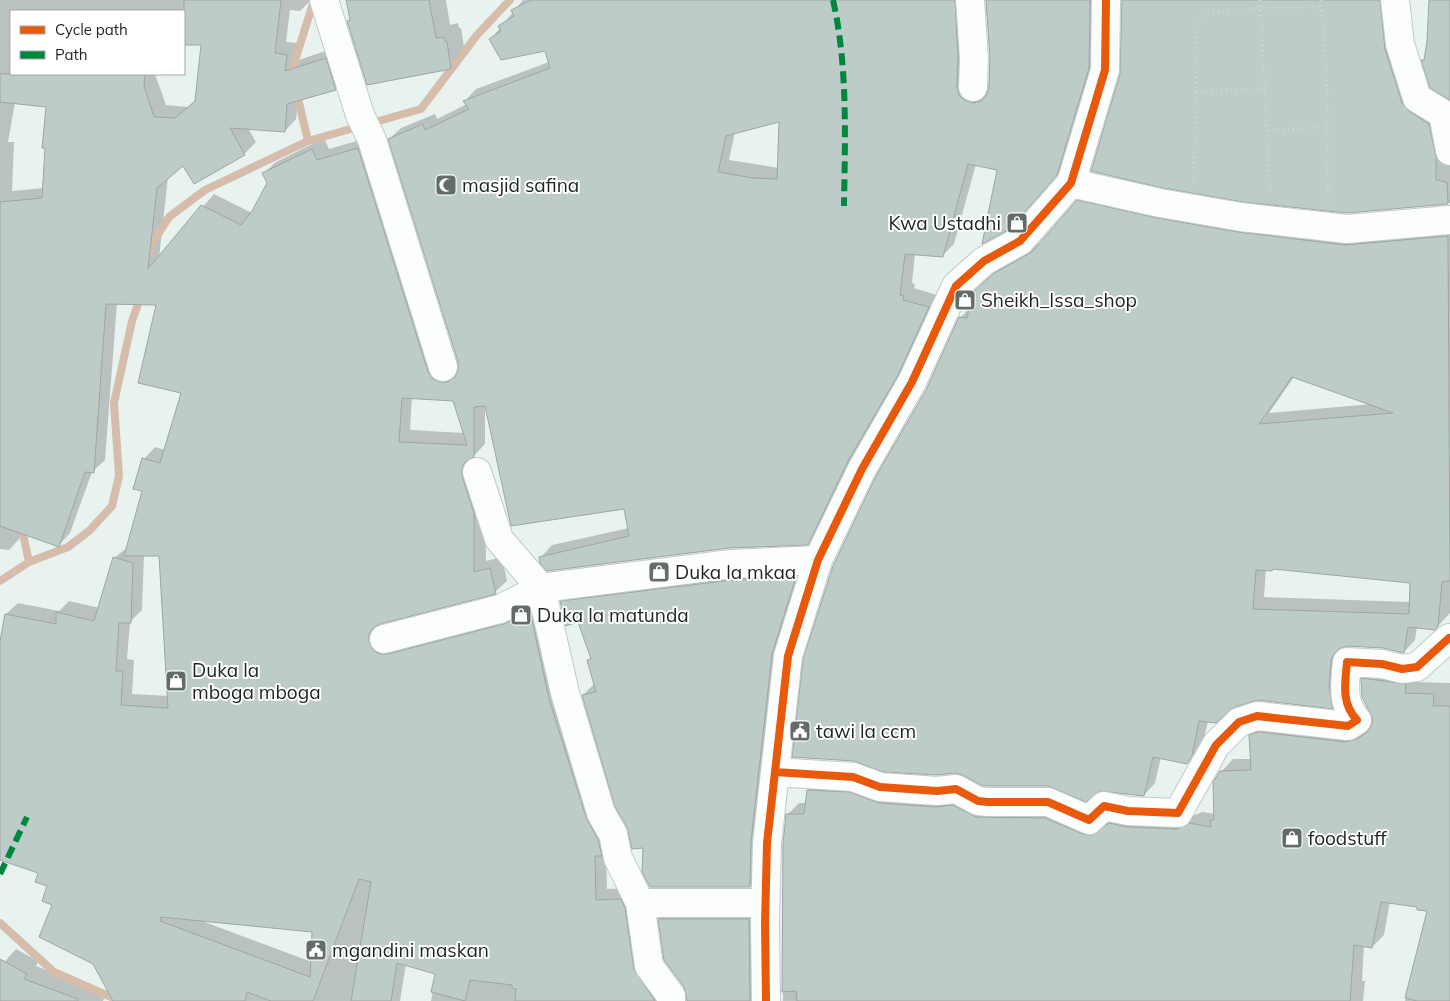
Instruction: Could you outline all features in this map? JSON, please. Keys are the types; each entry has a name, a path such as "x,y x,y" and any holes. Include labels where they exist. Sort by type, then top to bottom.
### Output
{"street":[{"path":"324,0 360,115 372,140 443,367"},
{"path":"970,0 974,58 973,88"},
{"path":"766,1001 765,903 768,843 788,656 818,560 862,470 912,382 956,286 984,261 1020,241 1071,183 1105,70 1106,0"},
{"path":"1395,0 1400,44 1417,98 1446,113 1450,151"},
{"path":"1071,183 1194,209 1271,221 1347,229 1450,220"},
{"path":"477,472 499,539 541,588 565,693 601,814 613,834 618,858 640,903 649,966 671,996 671,1001"},
{"path":"384,639 500,609 541,588 731,564 818,560"},
{"path":"775,772 853,777 880,787 937,791 956,789 978,801 1048,802 1089,820 1104,806 1128,811 1178,814 1216,745 1239,722 1257,716 1348,726 1358,720 1351,713 1344,694 1347,662 1382,664 1402,669 1417,667 1449,638"},
{"path":"640,903 765,903"}],"path":[{"path":"1260,0 1266,88 1271,221"},
{"path":"1321,0 1327,80 1328,227"},
{"path":"1194,209 1197,24 1200,18 1205,14 1261,8 1321,7"},
{"path":"1196,92 1266,88"},
{"path":"1268,130 1327,127"}],"building":[{"path":"184,0 281,0 275,53 287,55 285,71 326,58 336,90 287,104 285,132 230,128 245,155 194,184 183,166 157,188 148,269 201,205 241,225 252,211 267,183 262,173 312,149 317,160 358,148 428,372 433,379 440,382 448,382 455,377 458,370 458,362 388,139 423,124 425,130 469,109 463,101 550,68 545,51 501,60 489,39 501,31 498,26 514,16 511,10 532,0 955,0 958,58 957,87 959,95 964,100 973,103 981,101 986,96 989,88 990,57 986,0 1090,0 1089,68 1057,175 1010,229 982,244 997,170 968,164 943,257 905,254 900,295 904,296 903,300 929,307 898,375 848,461 808,545 729,548 547,571 540,563 539,557 629,536 624,509 511,526 485,406 474,407 474,457 465,462 462,468 462,476 474,513 474,572 490,568 496,594 380,624 373,628 369,634 369,642 373,650 379,654 388,654 504,624 530,611 549,699 586,817 598,840 602,856 595,856 596,900 621,899 625,908 634,969 655,1001 515,1001 516,989 512,988 512,985 470,980 465,1001 431,992 435,974 397,963 391,1001 351,1001 371,882 359,879 313,1001 271,1001 247,992 245,1001 113,1001 93,964 39,937 52,905 42,901 47,886 35,882 38,873 0,860 0,641 5,614 56,624 56,612 94,621 113,557 133,563 131,623 119,623 116,671 123,671 121,705 168,708 159,556 124,556 142,491 133,489 142,458 160,463 181,393 138,383 156,305 106,304 94,473 85,472 59,547 0,526 0,202 42,198 45,148 42,148 46,107 0,102 0,74 145,75 144,86 154,117 175,118 195,101 201,45 185,45","holes":["779,122 777,179 753,178 718,172 726,136","402,398 453,401 467,445 399,442","161,917 312,932 310,977 160,921"]},
{"path":"346,0 429,0 436,38 444,37 445,42 447,42 451,69 367,85 347,21 350,20"},
{"path":"1122,0 1380,0 1385,49 1402,103 1409,111 1429,124 1436,157 1436,180 1447,182 1448,204 1347,213 1243,202 1163,188 1091,171 1120,74"},
{"path":"1429,0 1450,0 1450,100 1430,88 1421,60 1424,60 1427,41"},
{"path":"1077,200 1157,218 1238,232 1345,245 1448,236 1450,581 1442,582 1438,626 1435,630 1408,627 1404,653 1383,648 1348,646 1340,648 1331,660 1329,686 1333,709 1258,700 1234,707 1216,723 1199,721 1192,756 1187,764 1153,757 1144,796 1100,791 1086,802 1048,786 983,786 963,775 955,773 937,775 883,772 854,761 792,757 803,659 833,566 876,476 926,390 959,317 967,318 972,293 993,274 1032,252","holes":["1292,377 1393,413 1259,424","1273,569 1410,583 1409,614 1253,609 1256,570 1272,571"]},
{"path":"796,577 772,654 751,841 750,887 650,887 642,872 643,848 632,849 627,827 615,807 582,695 596,692 587,660 591,659 578,622 566,626 560,601 732,580"},
{"path":"1361,678 1406,684 1405,693 1434,694 1433,706 1450,706 1450,1001 1417,1001 1405,998 1427,911 1417,910 1417,907 1381,902 1372,948 1354,945 1350,1001 797,1001 796,991 782,992 783,844 786,814 804,814 807,790 850,792 879,803 936,807 953,805 976,817 1045,818 1083,834 1091,835 1109,823 1127,827 1177,829 1189,823 1211,827 1210,820 1214,820 1213,782 1220,771 1251,770 1249,735 1259,732 1346,742 1357,739 1366,733 1371,727 1373,719 1362,697"},
{"path":"658,919 749,919 750,1001 687,1001 684,987 664,960"},
{"path":"0,959 27,974 24,979 78,999 78,1001 0,1001"}],"waterway":[{"path":"293,77 292,70 314,0"},
{"path":"149,253 151,245 169,217 205,190 308,141 421,109 477,35 510,0"},
{"path":"296,90 308,141"},
{"path":"0,581 29,562 68,547 89,531 112,506 119,476 114,403 132,321 141,296"},
{"path":"21,525 29,562"},
{"path":"0,923 54,972 120,1001"}],"marked path":[{"path":"833,0 838,25 843,76 845,128 844,206"},
{"path":"0,874 27,817"}],"cycle path":[{"path":"766,1001 767,843 788,656 818,560 862,469 912,382 956,286 984,261 1020,241 1071,183 1105,70 1106,0"},
{"path":"775,772 853,777 880,787 937,791 956,789 978,801 1048,802 1089,820 1104,806 1128,811 1178,813 1216,745 1239,722 1257,716 1348,726 1357,720 1348,707 1346,700 1347,662 1382,664 1402,669 1417,667 1449,638"}],"place":[{"name":"masjid safina","path":"446,185"},
{"name":"Kwa Ustadhi","path":"1017,223"},
{"name":"Sheikh_Issa_shop","path":"965,300"},
{"name":"Duka la mkaa","path":"659,572"},
{"name":"Duka la matunda","path":"521,615"},
{"name":"Duka la mboga mboga","path":"176,681"},
{"name":"tawi la ccm","path":"800,731"},
{"name":"foodstuff","path":"1292,838"},
{"name":"mgandini maskan","path":"316,950"}]}
